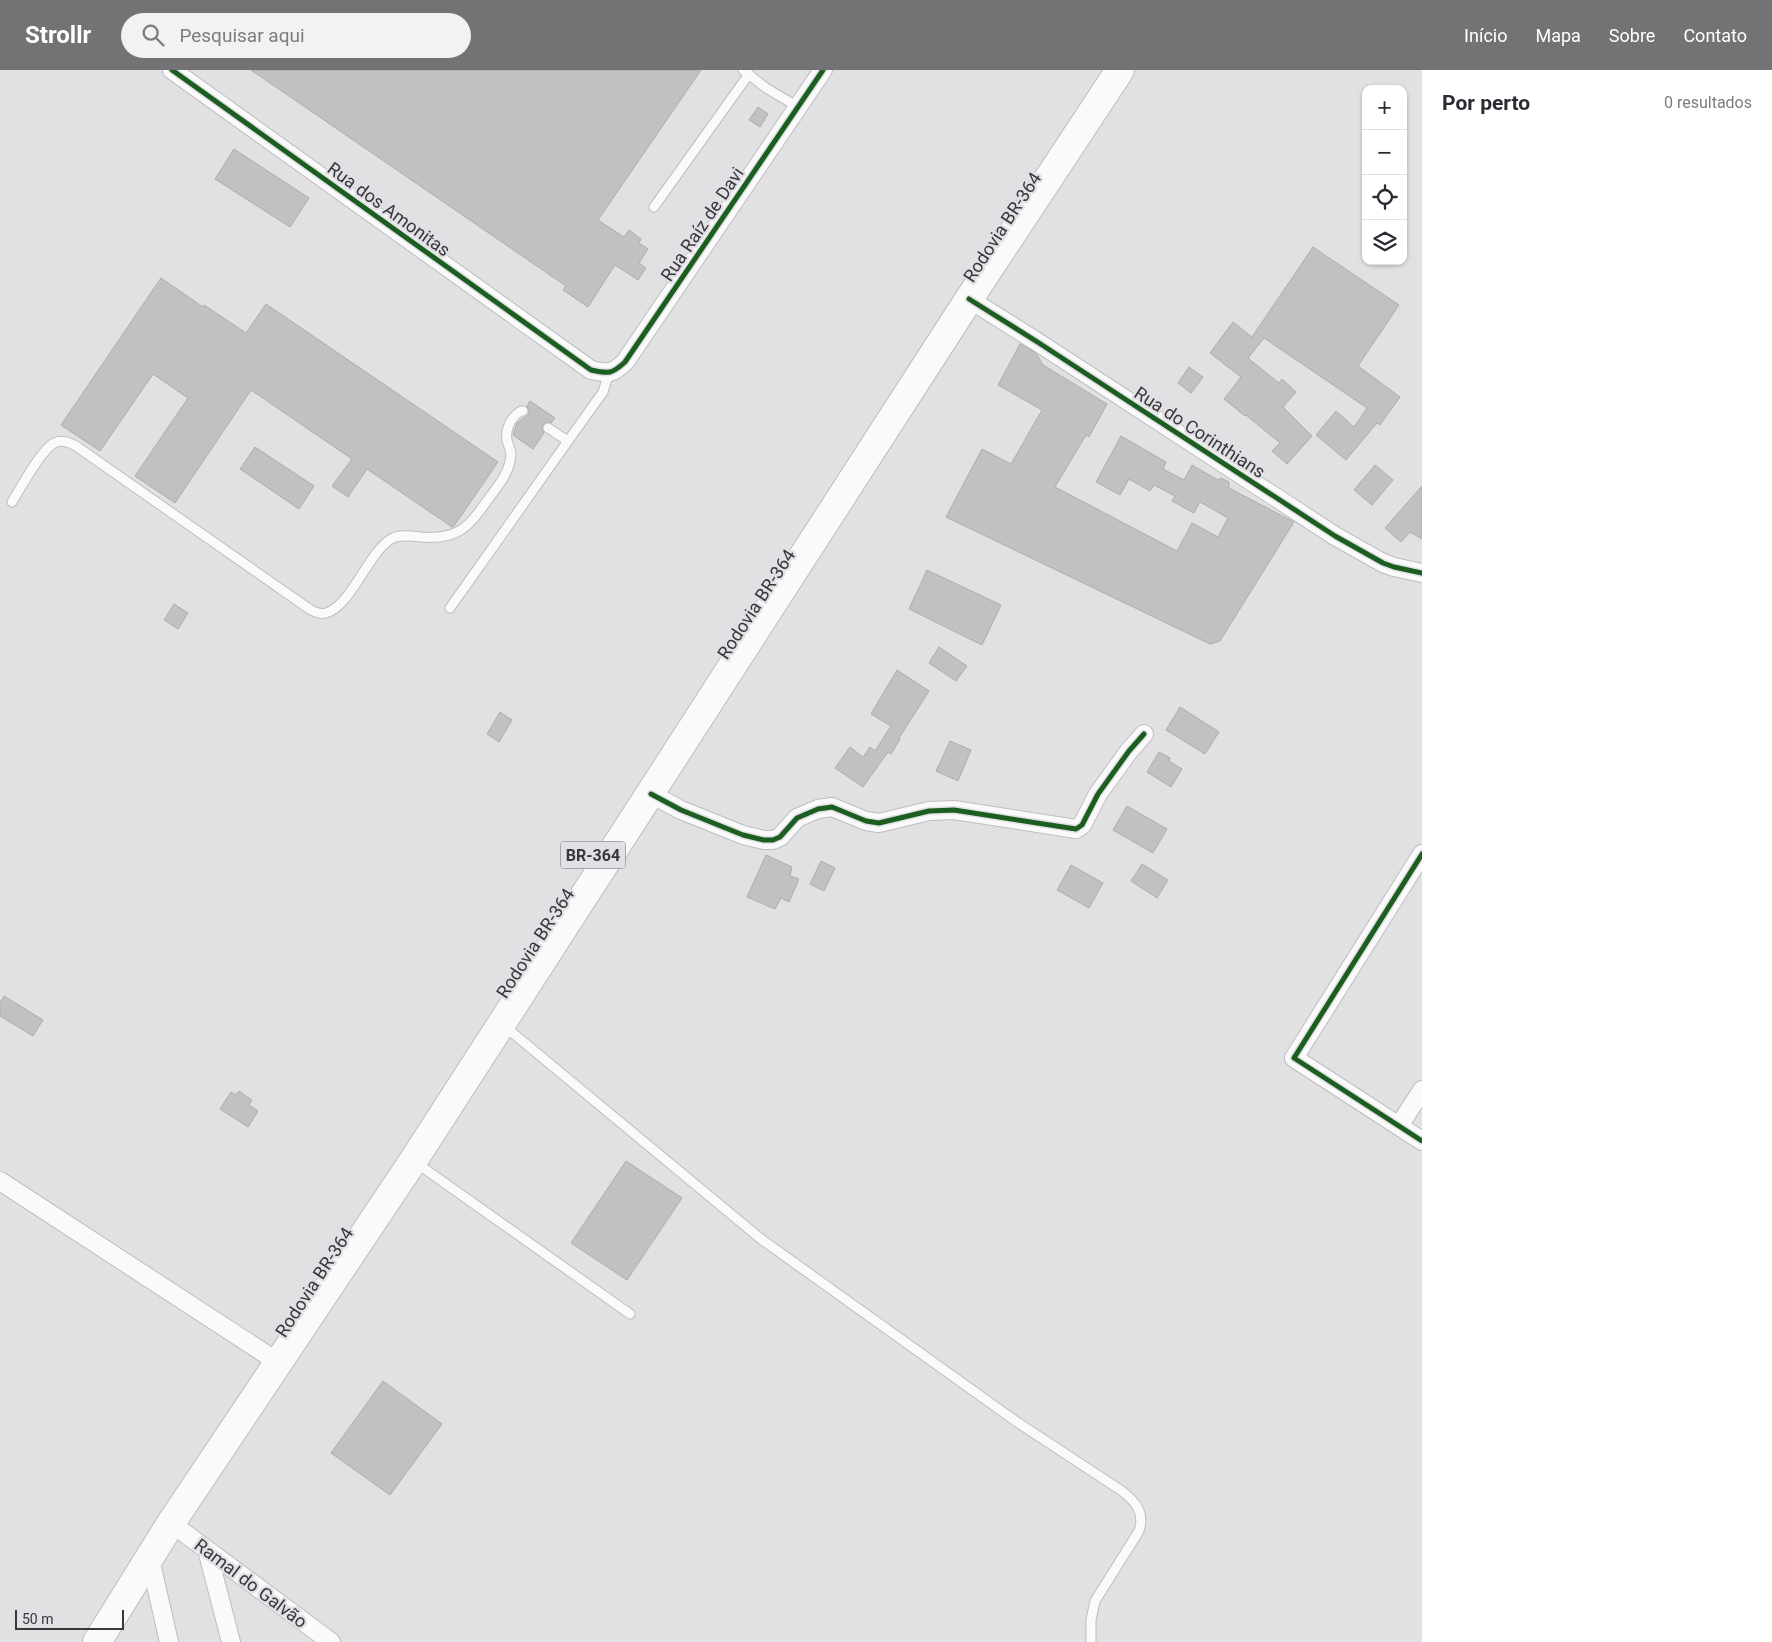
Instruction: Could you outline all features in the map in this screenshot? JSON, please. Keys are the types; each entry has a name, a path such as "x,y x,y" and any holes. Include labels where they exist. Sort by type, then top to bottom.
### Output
{"highway":[{"name":"Rodovia BR-364","path":"83,1642 267,1355 1105,70"},
{"name":"BR-364","path":"97,1642 171,1523 412,1161 651,794 969,299 1120,70"}],"street":[{"name":"Rua dos Amonitas","path":"172,70 591,370 609,373"},
{"name":"Rua Raíz de Davi","path":"609,373 615,371 625,362 823,70"},
{"name":"Rua do Corinthians","path":"969,299 1335,536 1383,563 1394,567 1420,570"},
{"path":"651,794 681,810 743,835 764,840 773,840 780,837 797,818 818,809 832,807 866,821 879,823 923,812 954,810 1076,829 1082,825 1098,794 1129,751 1144,734"},
{"path":"1422,854 1294,1058 1422,1141"},
{"path":"1399,1126 1422,1090"},
{"path":"0,1181 267,1355"},
{"name":"Ramal do Galvão","path":"171,1523 331,1642"},
{"path":"207,1550 231,1642"},
{"path":"150,1559 169,1642"}],"lane":[{"path":"654,207 746,72 766,88 798,108"},
{"path":"450,608 602,392 609,373"},
{"path":"12,502 46,449 55,442 67,441 305,606 316,613 325,614 334,609 345,598 381,549 392,538 406,535 436,538 453,535 466,528 500,483 508,468 511,455 506,432 516,414 520,410 523,411"},
{"path":"548,428 568,441"},
{"path":"501,1023 761,1239 1017,1422 1122,1491 1134,1501 1142,1521 1139,1531 1095,1601 1091,1620 1091,1642"},
{"path":"412,1161 630,1314"}],"building":[{"path":"251,70 701,70 598,220 624,237 629,230 641,239 639,243 648,249 639,263 646,268 638,280 615,265 588,307 563,290 566,286"},
{"path":"758,107 768,114 760,127 749,120"},
{"path":"234,149 309,198 290,227 215,179"},
{"path":"1313,247 1399,305 1358,366 1400,397 1380,425 1377,423 1346,460 1316,435 1336,411 1354,427 1367,408 1264,338 1248,358 1279,383 1282,379 1296,392 1283,407 1312,436 1287,464 1272,451 1280,443 1224,399 1241,377 1210,353 1233,322 1252,337"},
{"path":"161,278 203,307 204,305 246,333 266,304 498,462 452,527 367,469 348,497 332,486 352,459 251,390 175,503 135,476 188,398 153,374 100,451 61,425"},
{"path":"1020,344 1036,353 1043,365 1107,404 1089,437 1086,435 1055,487 1177,551 1192,523 1218,537 1228,518 1200,502 1194,513 1172,501 1175,496 1154,485 1150,491 1129,479 1120,495 1096,482 1121,436 1166,462 1163,469 1184,480 1192,465 1218,480 1221,478 1229,482 1229,488 1294,522 1220,641 1210,644 946,517 982,449 1011,464 1042,410 998,385"},
{"path":"1189,367 1203,377 1191,393 1178,383"},
{"path":"530,401 555,418 551,423 543,424 544,433 533,449 513,435 517,423 529,414 527,406"},
{"path":"255,447 314,486 299,509 240,469"},
{"path":"1375,465 1393,480 1372,505 1354,490"},
{"path":"1422,486 1422,539 1410,532 1401,542 1385,528"},
{"path":"927,570 1001,605 982,645 909,609"},
{"path":"174,604 188,613 178,629 164,620"},
{"path":"939,647 967,666 956,681 929,663"},
{"path":"897,670 929,691 891,754 888,752 863,787 835,768 850,747 863,757 870,747 875,751 891,726 871,714"},
{"path":"1180,707 1219,732 1205,754 1166,730"},
{"path":"500,712 512,720 499,742 487,734"},
{"path":"950,741 971,750 958,781 936,771"},
{"path":"1159,752 1170,758 1169,761 1182,769 1171,787 1147,772"},
{"path":"1127,806 1167,829 1153,853 1113,830"},
{"path":"766,855 792,867 790,876 799,879 789,902 781,898 775,909 747,897"},
{"path":"821,861 835,868 824,891 810,884"},
{"path":"1142,864 1168,880 1157,898 1131,881"},
{"path":"1071,865 1103,883 1089,908 1057,890"},
{"path":"4,996 43,1020 33,1036 0,1016 0,1003"},
{"path":"239,1091 252,1100 249,1105 258,1111 248,1127 220,1109 231,1092 236,1095"},
{"path":"626,1161 682,1198 627,1280 571,1243"},
{"path":"383,1381 442,1424 390,1495 331,1453"}],"cycle path":[{"path":"172,70 591,370 602,372 613,371 625,362 823,70"},
{"path":"969,299 1335,536 1383,563 1422,573"},
{"path":"651,794 681,810 743,835 764,840 773,840 780,837 797,818 818,809 832,807 866,821 879,823 929,811 954,810 1076,829 1082,825 1098,794 1129,751 1144,734"},
{"path":"1422,854 1294,1058 1422,1141"}]}
